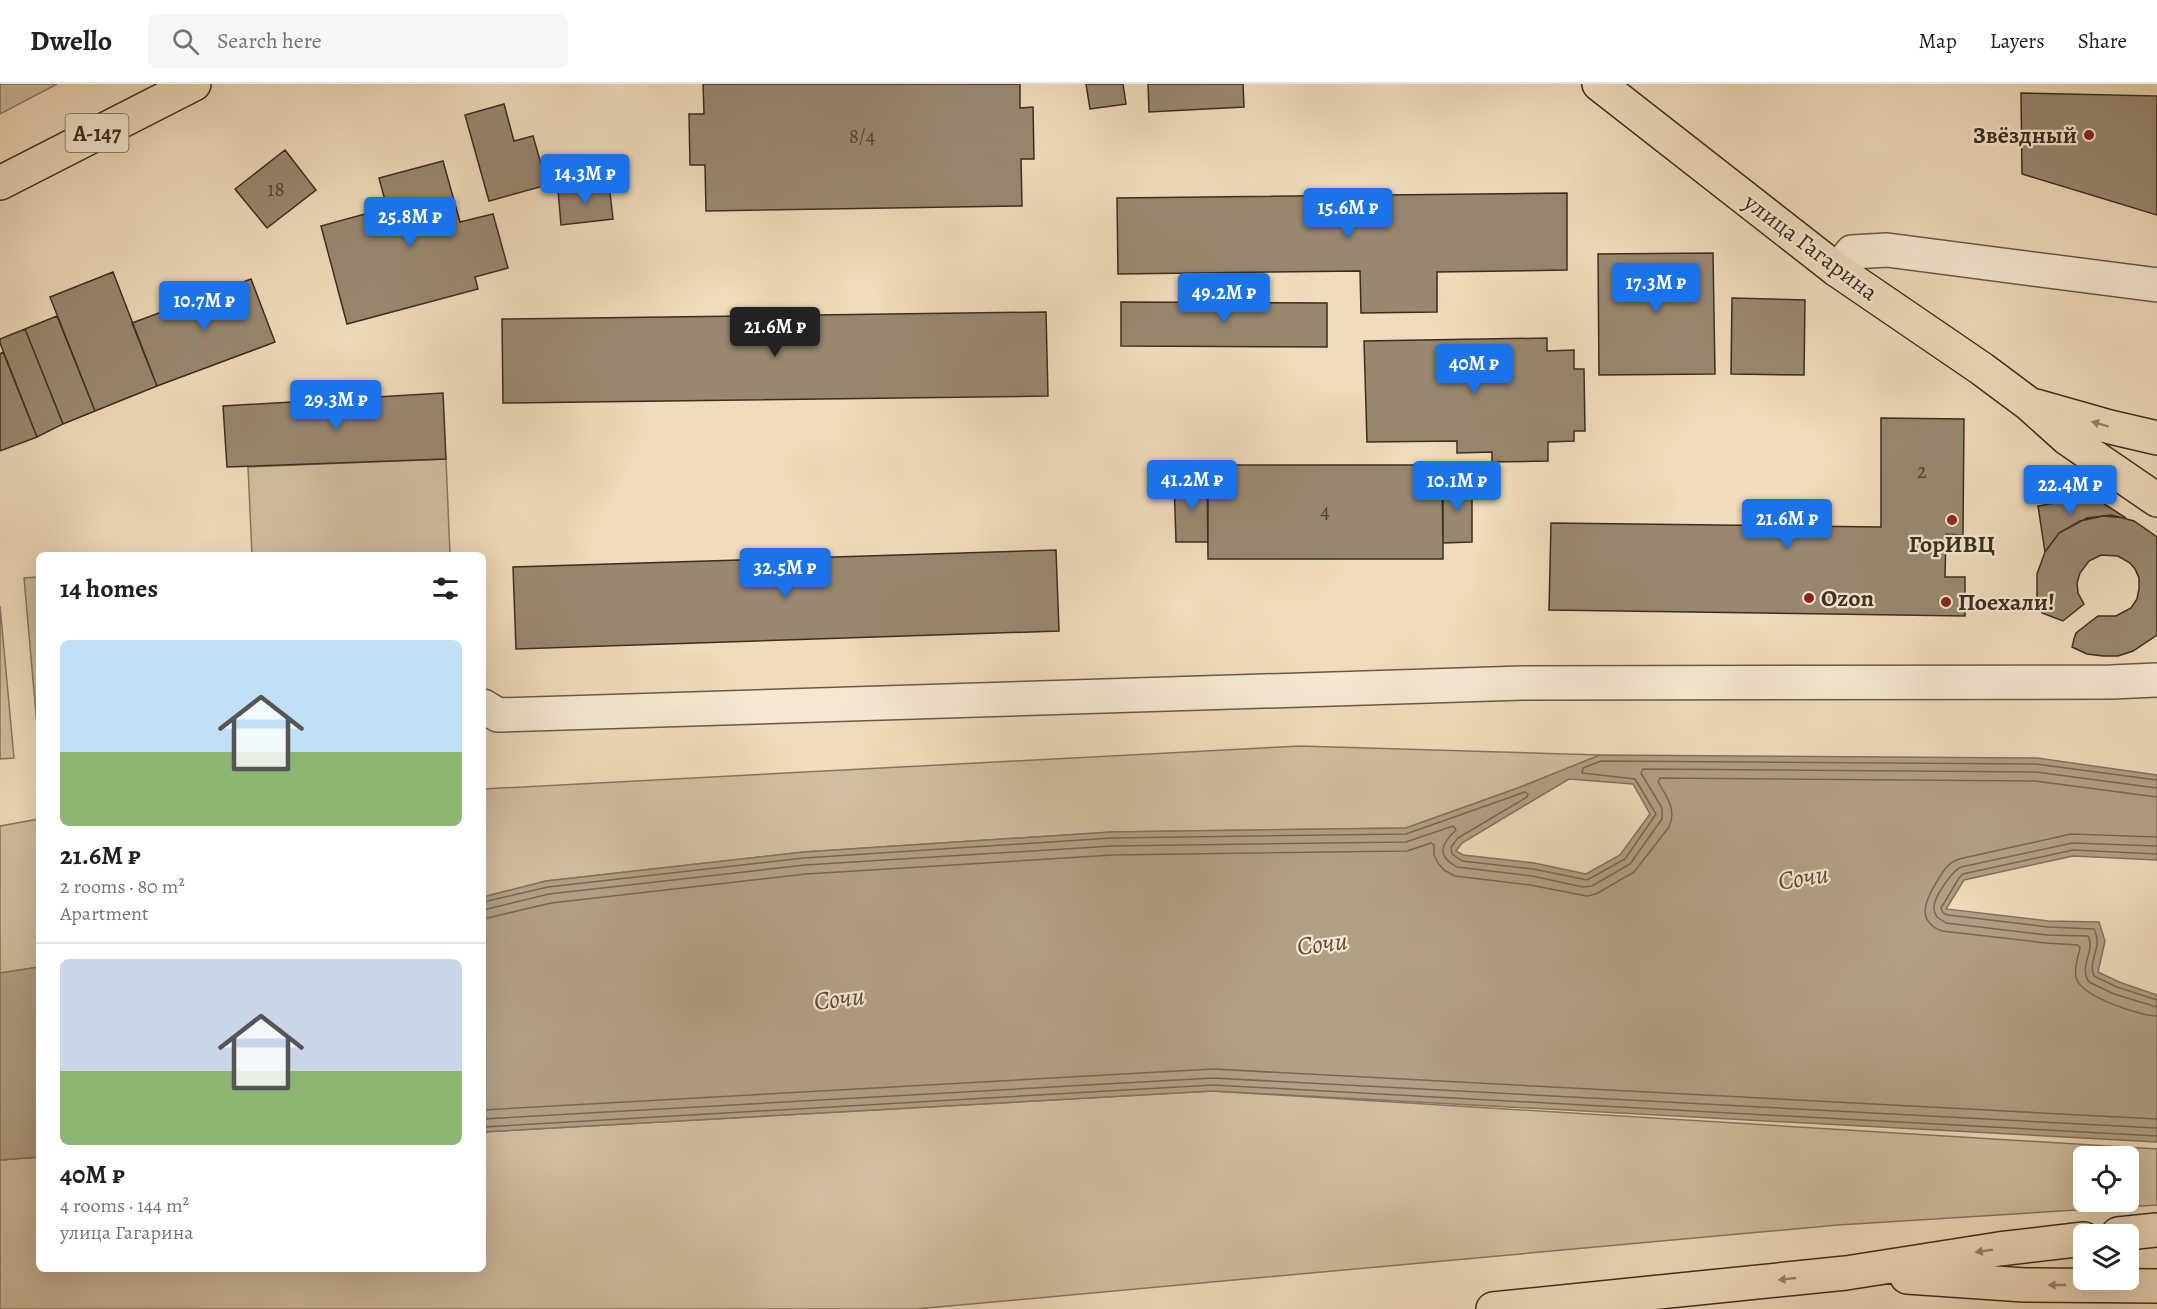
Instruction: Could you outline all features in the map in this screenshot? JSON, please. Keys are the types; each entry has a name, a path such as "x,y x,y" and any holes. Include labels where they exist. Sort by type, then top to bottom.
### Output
{"main road":[{"name":"А-147","path":"0,183 194,84"},
{"name":"улица Гагарина","path":"1599,84 1837,270 1982,369 2029,404 2068,439 2157,500"},
{"path":"2029,404 2157,438"},
{"path":"2139,1232 2157,1230"},
{"path":"1493,1309 1846,1273 1999,1249 2073,1240"},
{"path":"1846,1273 2024,1285 2157,1286"}],"street":[{"path":"1837,270 1852,252 1887,250 2157,285"},
{"path":"486,708 498,715 1523,683 2157,680"}],"shaded area":[{"path":"0,84 57,84 0,114"},
{"path":"446,459 450,552 252,552 248,467"},
{"path":"36,577 36,714 24,578"},
{"path":"0,606 14,758 0,759"},
{"path":"1300,746 1600,755 1518,788 1406,828 1112,832 804,852 546,881 486,896 486,789"},
{"path":"36,820 36,967 0,973 0,826"},
{"path":"1213,1091 2108,1146 2073,1146 2073,1210 1838,1225 916,1309 0,1309 0,1160 36,1157 36,1272 486,1272 486,1132"},
{"path":"2139,1148 2157,1149 2157,1205 2139,1206"}],"water":[{"name":"Сочи","path":"1600,755 2037,758 2157,775 2157,860 2073,856 1964,880 1946,909 2048,921 2099,922 2105,941 2098,972 2157,995 2157,1142 1213,1091 486,1132 486,896 546,881 804,852 1112,832 1406,828 1518,788","holes":["1569,779 1633,784 1650,814 1620,855 1586,874 1534,863 1463,855 1456,851 1462,843"]},
{"path":"36,967 36,1157 0,1160 0,973"}],"building":[{"path":"703,84 1020,84 1020,108 1033,107 1034,159 1021,159 1022,206 706,211 705,165 690,165 689,114 704,114"},
{"path":"1086,84 1123,84 1126,104 1090,109"},
{"path":"1148,84 1243,84 1244,107 1149,112"},
{"name":"Звёздный","path":"2021,93 2157,96 2157,215 2022,174"},
{"path":"504,104 514,141 533,136 547,185 489,201 465,115"},
{"path":"285,150 316,190 267,228 235,189"},
{"path":"443,161 460,222 493,214 508,268 475,277 478,289 347,324 321,226 387,208 379,178"},
{"path":"609,184 613,219 561,225 558,190"},
{"path":"1567,193 1567,270 1437,272 1437,312 1361,313 1360,271 1118,274 1117,198"},
{"path":"1713,253 1715,374 1599,375 1598,254"},
{"path":"113,272 157,386 95,411 50,297"},
{"path":"251,279 275,342 157,386 132,323"},
{"path":"1732,298 1805,300 1804,375 1731,374"},
{"path":"1121,302 1327,303 1327,347 1121,346"},
{"path":"1046,312 1048,396 503,403 502,319"},
{"path":"57,316 95,411 63,424 25,329"},
{"path":"25,329 63,424 37,437 0,343 0,339"},
{"path":"1547,338 1547,351 1574,350 1574,369 1584,369 1585,431 1574,431 1574,441 1548,442 1548,461 1492,462 1492,452 1457,453 1457,441 1367,442 1364,341"},
{"path":"3,352 37,437 0,451 0,354"},
{"path":"443,393 446,459 227,467 223,406"},
{"path":"1881,418 1964,419 1963,535 1946,534 1945,577 1965,577 1965,616 1549,610 1551,523 1881,527"},
{"path":"1207,465 1443,465 1443,559 1208,559"},
{"path":"1208,480 1208,542 1176,542 1174,481"},
{"path":"1442,481 1472,481 1472,542 1443,543"},
{"path":"2092,496 2126,518 2103,516 2080,521 2059,533 2045,552 2038,506"},
{"path":"2111,515 2134,521 2157,537 2157,635 2133,651 2118,656 2103,656 2087,654 2072,647 2076,633 2098,616 2116,616 2131,608 2137,599 2139,589 2139,578 2135,569 2118,556 2101,555 2089,561 2080,573 2077,583 2078,593 2084,604 2063,621 2042,613 2037,598 2037,574 2045,552 2059,533 2087,518"},
{"path":"1056,550 1059,631 516,649 513,567"}],"place":[{"name":"Звёздный","path":"2089,135"},
{"name":"ГорИВЦ","path":"1952,520"},
{"name":"Ozon","path":"1809,598"},
{"name":"Поехали!","path":"1946,602"}]}
